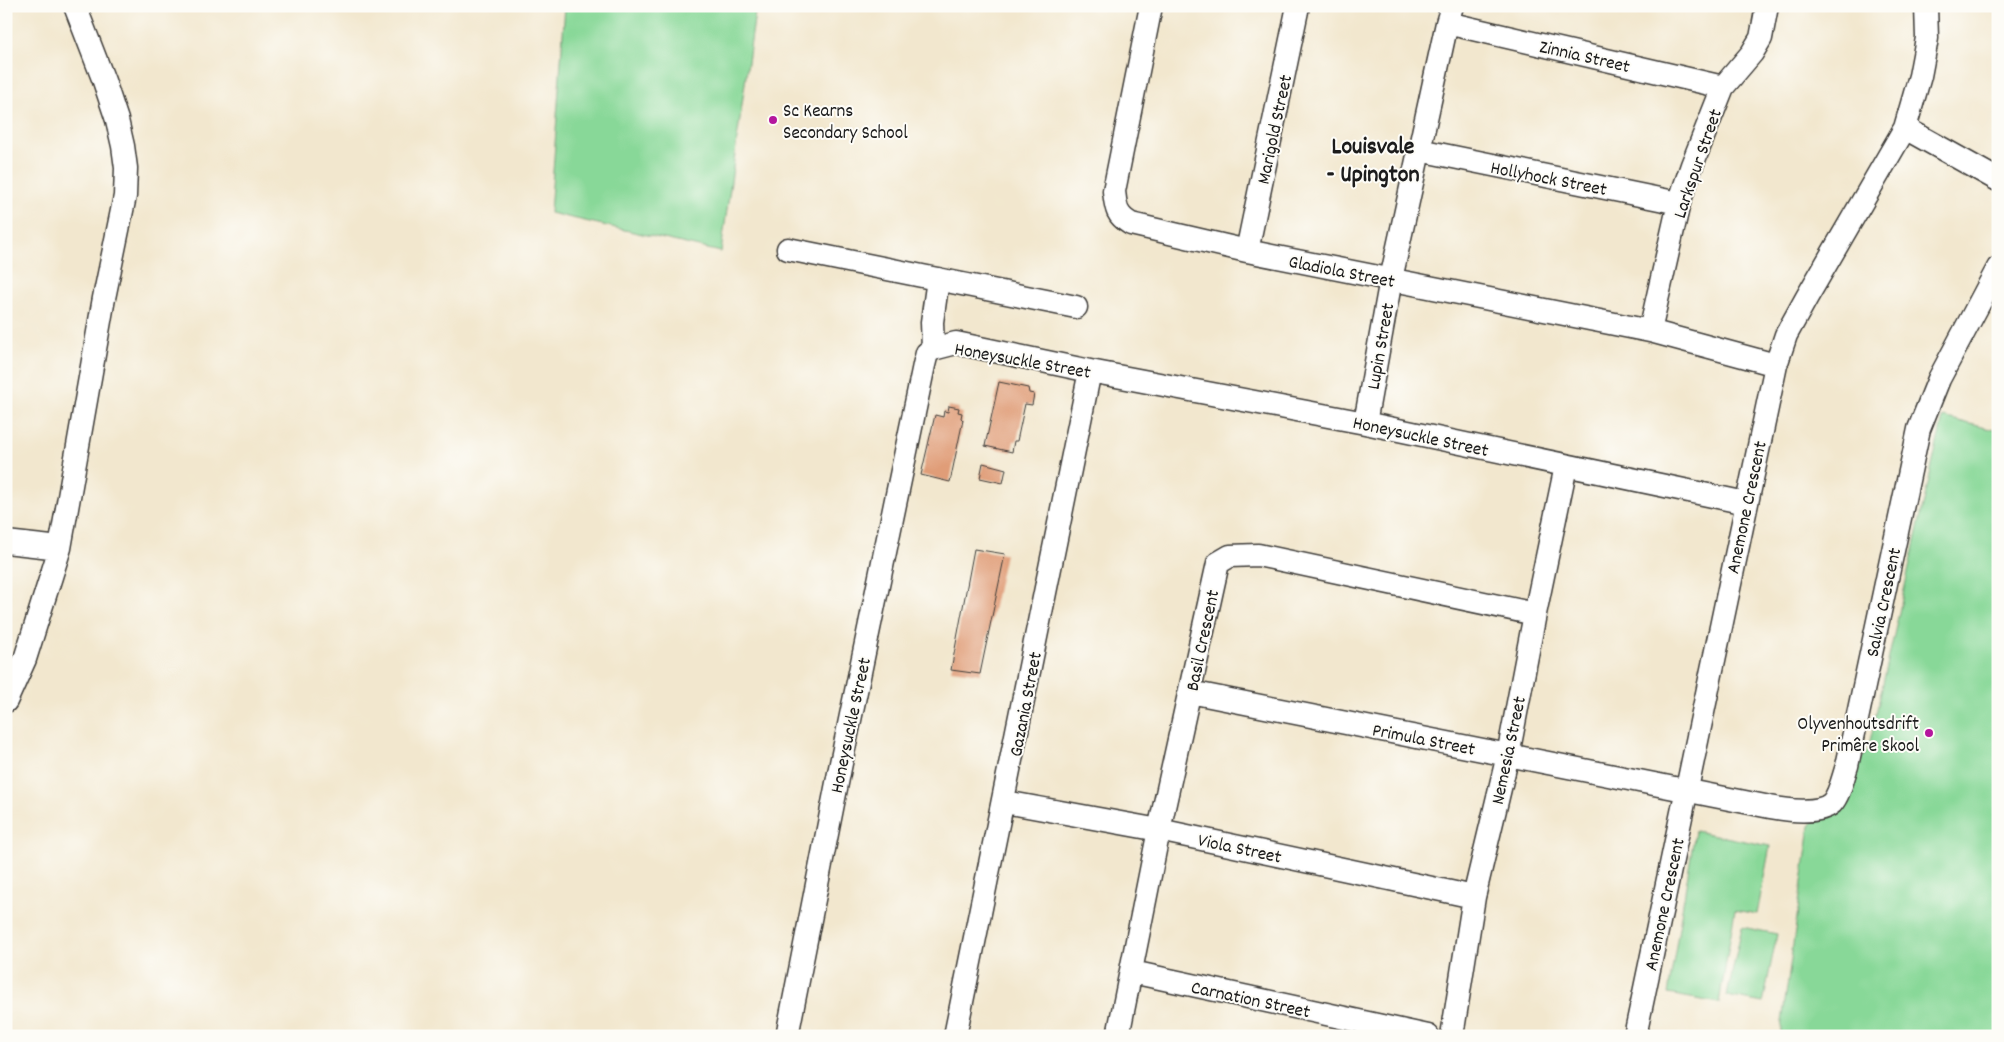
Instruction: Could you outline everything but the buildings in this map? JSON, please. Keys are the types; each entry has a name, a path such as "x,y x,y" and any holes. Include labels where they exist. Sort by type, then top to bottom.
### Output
{"street":[{"path":"6,701 25,659 60,548 104,298 125,196 126,179 123,146 117,120 104,80 75,6"},
{"name":"Gladiola Street","path":"1151,6 1117,167 1114,190 1116,207 1121,218 1138,226 1247,251 1650,331 1776,365"},
{"name":"Marigold Street","path":"1247,251 1298,6"},
{"name":"Larkspur Street","path":"1650,331 1679,203 1695,157 1724,87 1752,53 1761,38 1767,6"},
{"name":"Anemone Crescent","path":"1635,1036 1776,365 1786,335 1806,297 1905,128 1920,76 1927,38 1926,6"},
{"name":"Zinnia Street","path":"1449,14 1724,87"},
{"name":"Lupin Street","path":"1365,423 1391,279 1449,14"},
{"path":"1905,128 1998,180"},
{"name":"Hollyhock Street","path":"1419,150 1679,203"},
{"path":"788,248 1076,307"},
{"name":"Salvia Crescent","path":"1687,790 1795,811 1813,810 1828,805 1835,798 1847,766 1919,429 1939,379 1998,268"},
{"path":"933,349 932,322 938,279"},
{"name":"Honeysuckle Street","path":"787,1036 840,768 924,365 928,353 933,349 956,343 1090,372 1365,423 1746,503"},
{"name":"Gazania Street","path":"955,1036 1005,802 1023,702 1090,372"},
{"name":"Nemesia Street","path":"1452,1036 1474,897 1508,755 1566,466"},
{"path":"6,542 60,548"},
{"name":"Basil Crescent","path":"1118,1036 1159,830 1218,563 1230,556 1258,555 1535,614"},
{"name":"Primula Street","path":"1190,692 1687,790"},
{"name":"Viola Street","path":"1005,802 1159,830 1474,897"},
{"name":"Carnation Street","path":"1132,972 1428,1036"}],"green space":[{"path":"565,6 756,6 721,252 550,213"},
{"name":"Olyvenhoutsdrift Primêre Skool","path":"1943,417 1998,431 1998,1036 1780,1036 1810,826 1868,750"},
{"path":"1695,831 1770,846 1757,914 1735,910 1719,1003 1668,994"},
{"path":"1742,927 1777,934 1763,1003 1727,996"}],"place":[{"name":"Sc Kearns Secondary School","path":"773,120"},
{"name":"Olyvenhoutsdrift Primêre Skool","path":"1929,733"}],"district":[{"name":"Louisvale - Upington","path":"1373,159"}]}
